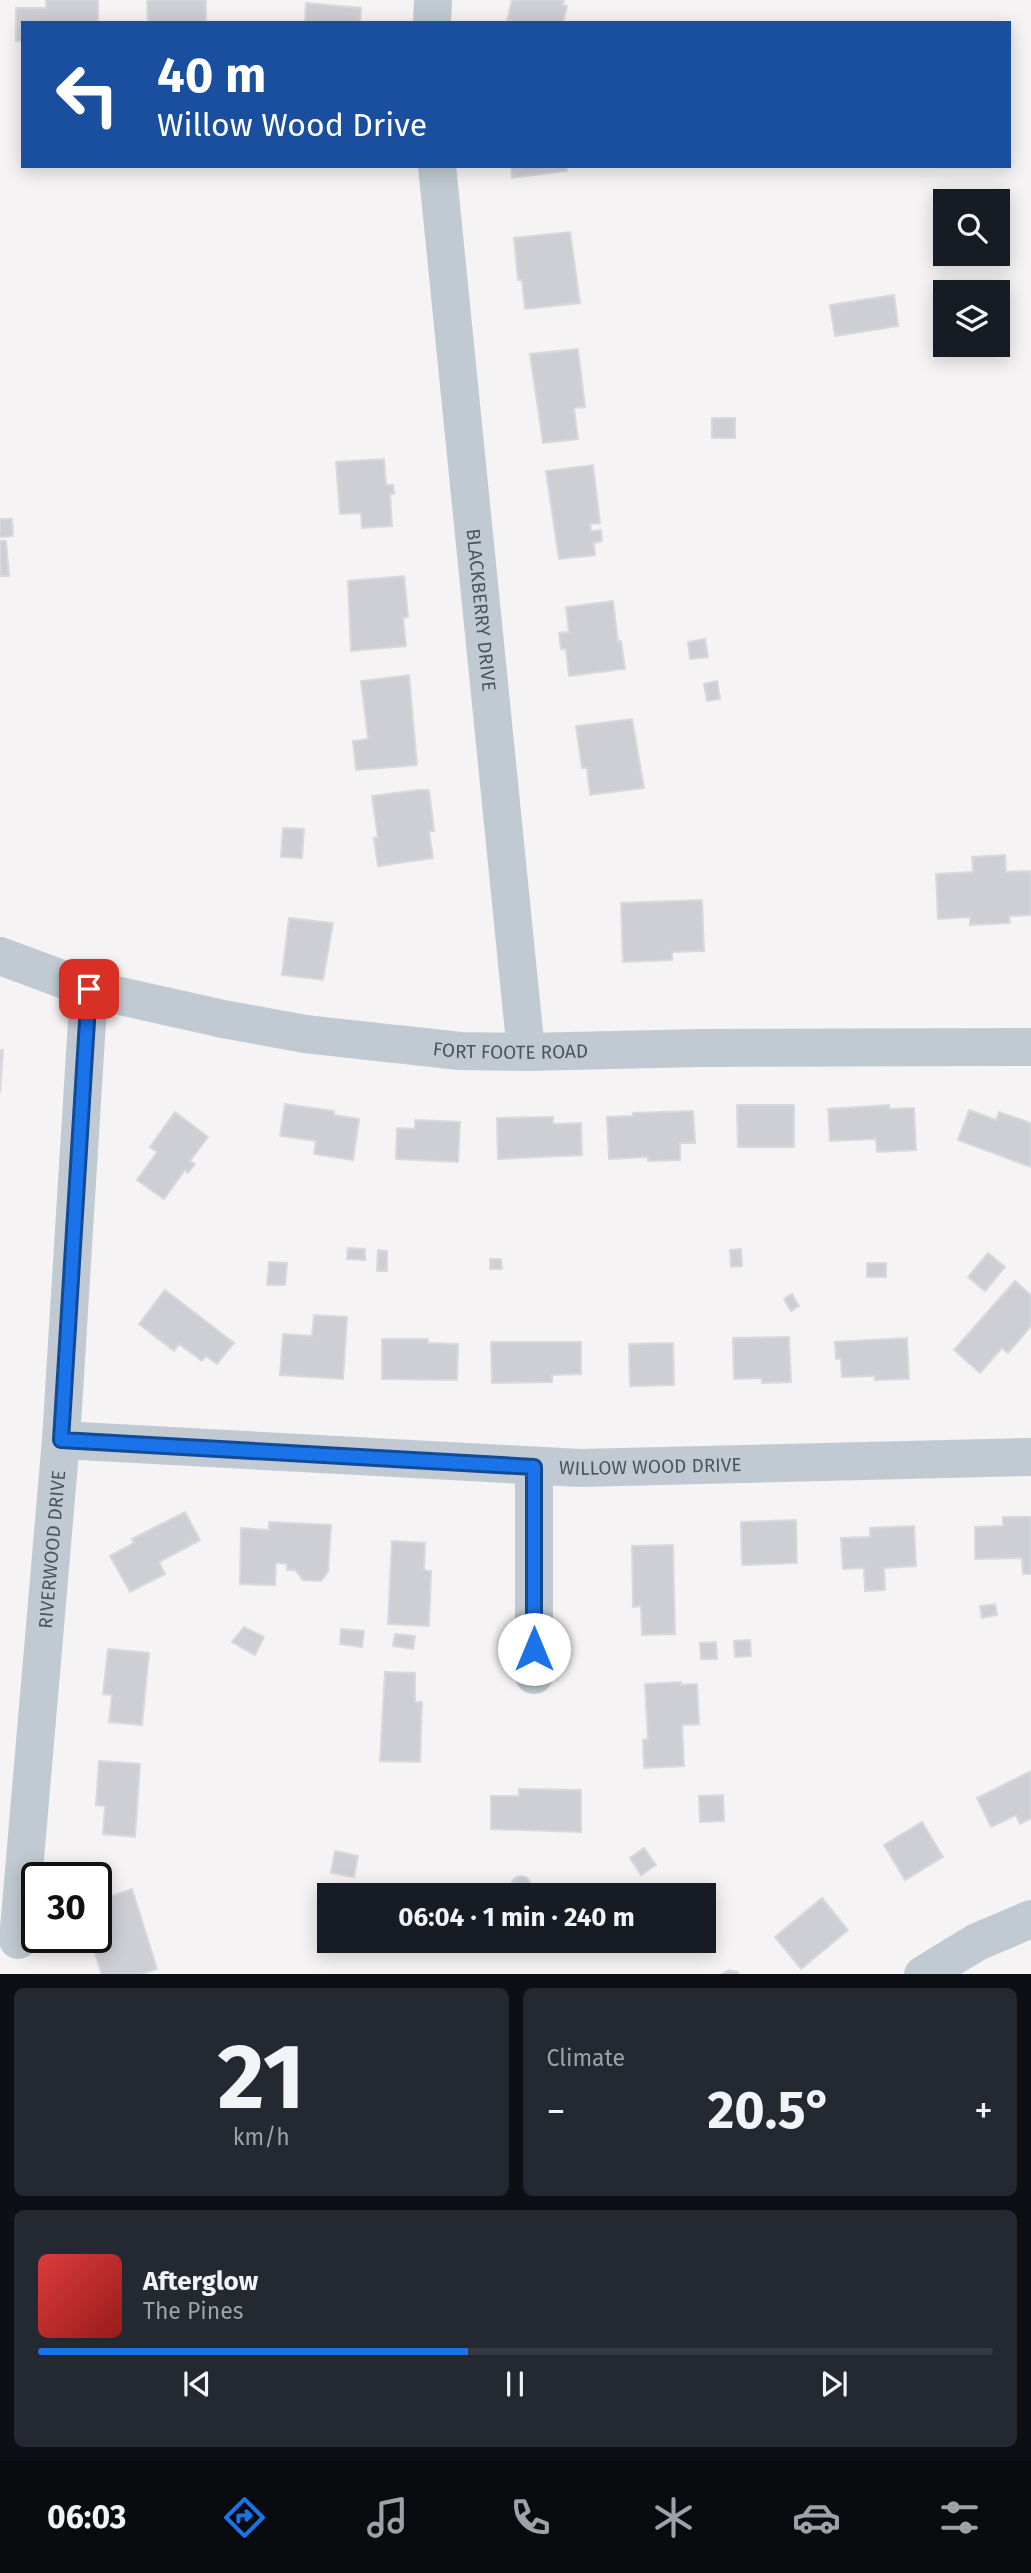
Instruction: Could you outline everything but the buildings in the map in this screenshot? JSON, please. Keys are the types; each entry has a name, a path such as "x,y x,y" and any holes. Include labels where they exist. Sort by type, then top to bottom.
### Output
{"street":[{"path":"432,21 433,0"},
{"name":"BLACKBERRY DRIVE","path":"437,168 526,1052"},
{"name":"FORT FOOTE ROAD","path":"0,956 89,989 223,1019 305,1034 460,1051 1031,1047"},
{"name":"RIVERWOOD DRIVE","path":"18,1940 61,1440 89,989"},
{"name":"WILLOW WOOD DRIVE","path":"61,1440 534,1467 1031,1457"},
{"path":"534,1467 534,1675"},
{"path":"925,1974 977,1942 1031,1919"}],"route":[{"path":"89,989 61,1440 534,1467 534,1649"}]}
